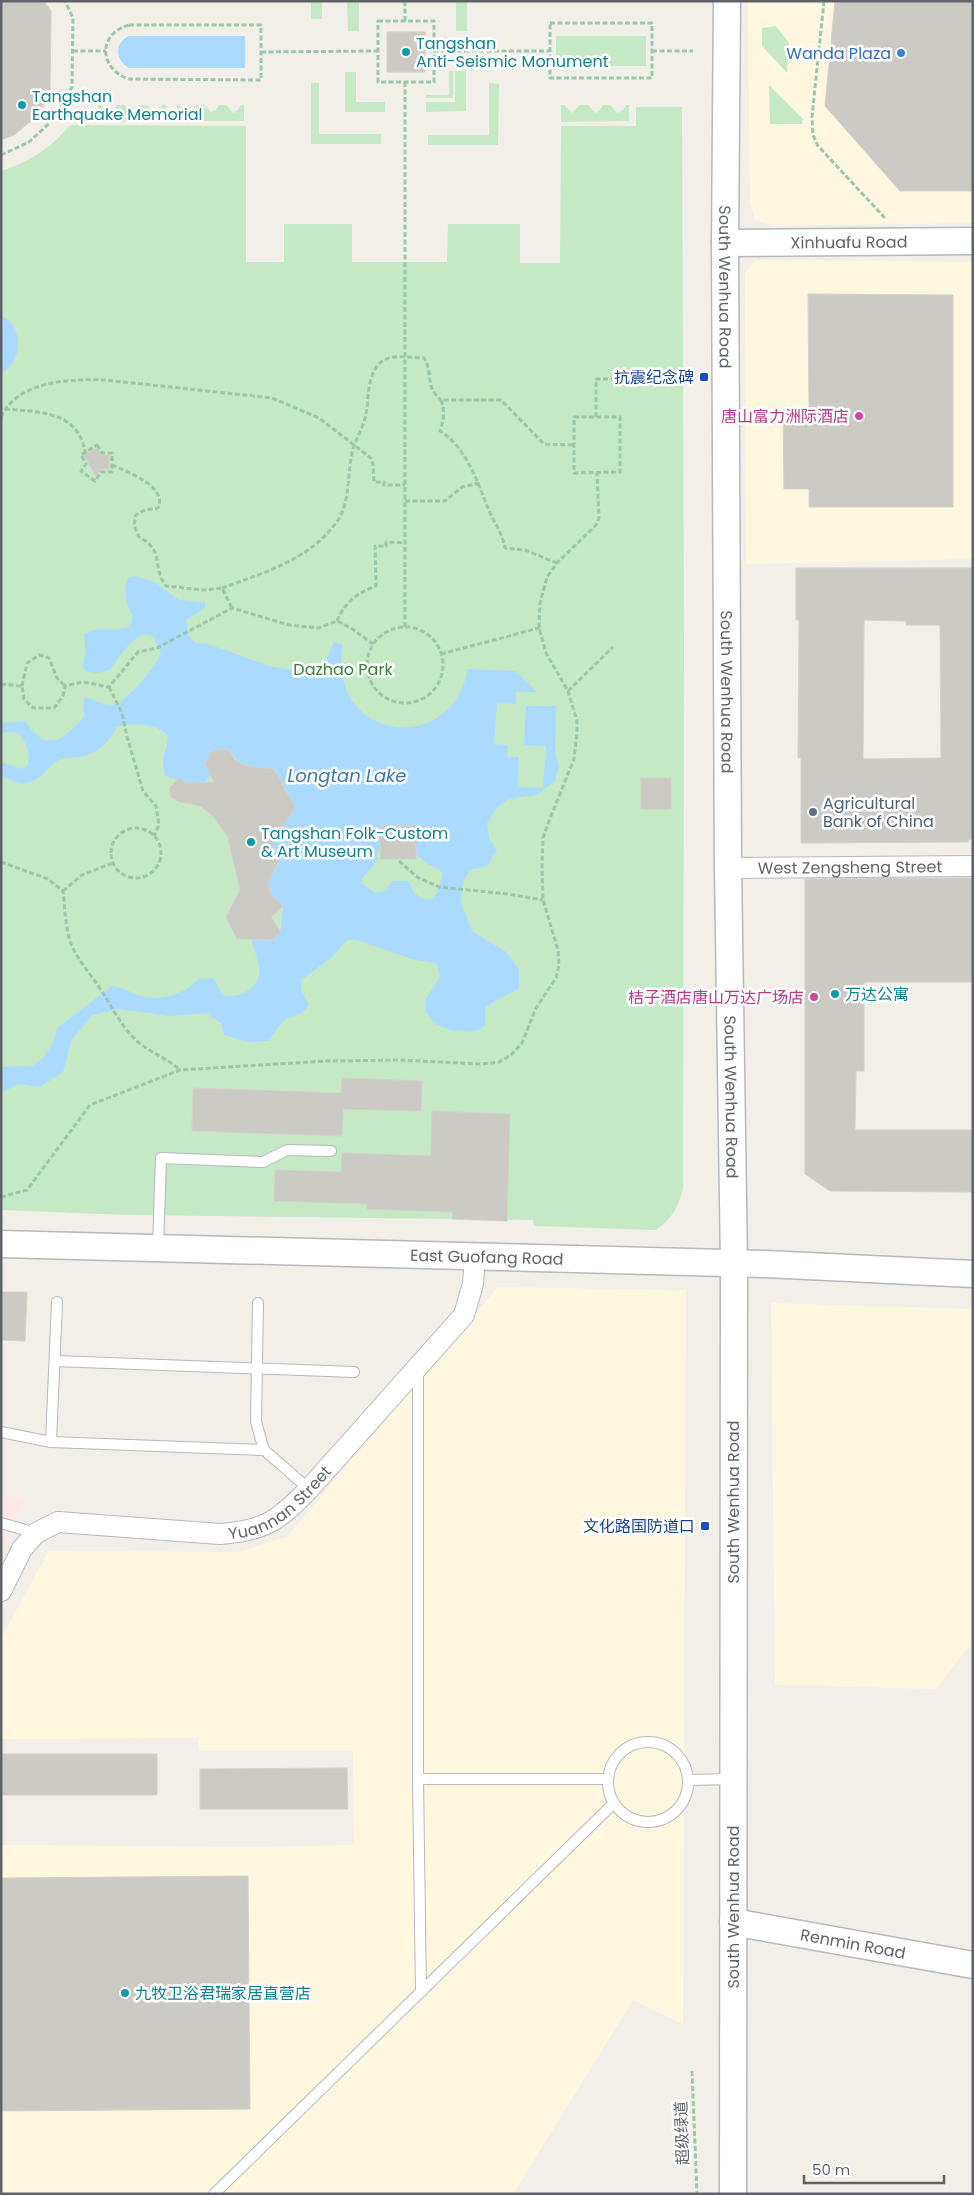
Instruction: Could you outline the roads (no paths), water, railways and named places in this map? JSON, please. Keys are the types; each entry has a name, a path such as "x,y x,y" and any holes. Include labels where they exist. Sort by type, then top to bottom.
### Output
{"street":[{"name":"South Wenhua Road","path":"727,1 725,243 728,868 734,1265 733,2194"},
{"name":"Xinhuafu Road","path":"725,243 973,241"},
{"name":"West Zengsheng Street","path":"728,868 973,866"},
{"name":"East Guofang Road","path":"1,1244 776,1265 973,1274"},
{"name":"Yuannan Street","path":"1,1591 22,1548 36,1533 58,1522 220,1534 246,1532 269,1524 290,1508 309,1489 464,1315 473,1284 475,1256"},
{"name":"Renmin Road","path":"733,1922 973,1965"}],"lane":[{"path":"158,1248 161,1158 263,1162 287,1150 331,1151"},
{"path":"51,1442 57,1302"},
{"path":"258,1303 256,1422 264,1450 309,1489"},
{"path":"55,1362 354,1372"},
{"path":"418,1368 418,1779 421,1992"},
{"path":"1,1432 51,1442 264,1450"},
{"path":"1,1524 36,1533"},
{"path":"655,1743 668,1747 678,1756 685,1767 688,1780 687,1792 681,1805 672,1814 660,1820 647,1822 634,1820 623,1813 614,1803 609,1792 608,1780 611,1766 618,1755 636,1745 655,1743"},
{"path":"418,1779 608,1780"},
{"path":"688,1780 733,1780"},
{"path":"214,2194 614,1803"}],"water":[{"path":"129,36 245,36 245,68 129,68 121,61 118,52 121,43"},
{"path":"1,316 7,319 15,329 18,349 13,362 1,374"},
{"name":"Longtan Lake","path":"136,576 154,582 179,600 205,603 205,608 186,620 189,635 196,643 208,644 272,667 310,672 326,660 334,642 343,645 342,677 352,701 370,718 392,726 416,726 438,717 457,698 468,669 515,671 537,692 516,692 516,704 497,703 494,744 508,745 507,757 519,757 518,787 543,788 546,746 524,745 526,706 556,706 555,750 559,766 555,781 537,795 508,799 497,808 487,823 489,839 497,850 487,866 471,870 464,880 460,900 472,931 506,952 519,969 519,988 485,1007 485,1026 474,1032 450,1030 434,1023 426,1012 425,1000 440,977 437,964 412,959 356,940 347,940 331,958 301,980 301,990 309,1005 302,1013 284,1020 268,1041 248,1042 224,1035 221,1023 206,1013 171,1016 120,1009 92,1015 72,1039 63,1072 39,1087 18,1084 1,1093 1,1067 32,1066 43,1058 53,1043 57,1028 112,986 138,995 154,998 179,993 199,979 214,978 222,995 236,996 242,994 254,986 259,974 252,940 274,940 281,929 283,906 271,895 268,882 279,861 271,846 295,807 274,769 243,764 229,750 204,783 185,783 166,776 163,760 168,736 157,728 138,725 117,726 109,740 98,750 85,756 58,760 38,778 28,783 17,783 1,775 1,762 22,769 28,764 28,755 27,747 18,733 6,732 1,734 1,723 25,721 41,738 55,740 69,732 84,717 83,699 87,697 106,705 113,705 119,702 126,698 140,683 158,660 161,654 154,637 142,635 129,645 110,670 97,673 85,671 82,665 86,653 84,634 101,629 129,627 133,617 126,598 128,578","holes":["380,826 416,826 416,854 429,865 439,869 443,874 437,893 432,899 419,897 408,881 393,881 385,891 375,893 361,883 363,877 373,866 377,858"]}],"place":[{"name":"Tangshan Anti-Seismic Monument","path":"406,52"},
{"name":"Wanda Plaza","path":"901,53"},
{"name":"Tangshan Earthquake Memorial","path":"22,105"},
{"name":"抗震纪念碑","path":"704,377"},
{"name":"唐山富力洲际酒店","path":"859,416"},
{"name":"Agricultural Bank of China","path":"813,812"},
{"name":"Tangshan Folk-Custom & Art Museum","path":"251,842"},
{"name":"万达公寓","path":"835,994"},
{"name":"桔子酒店唐山万达广场店","path":"814,997"},
{"name":"文化路国防道口","path":"705,1526"},
{"name":"九牧卫浴君瑞家居直营店","path":"125,1993"}],"park label":[{"name":"Dazhao Park","path":"343,669"}]}
